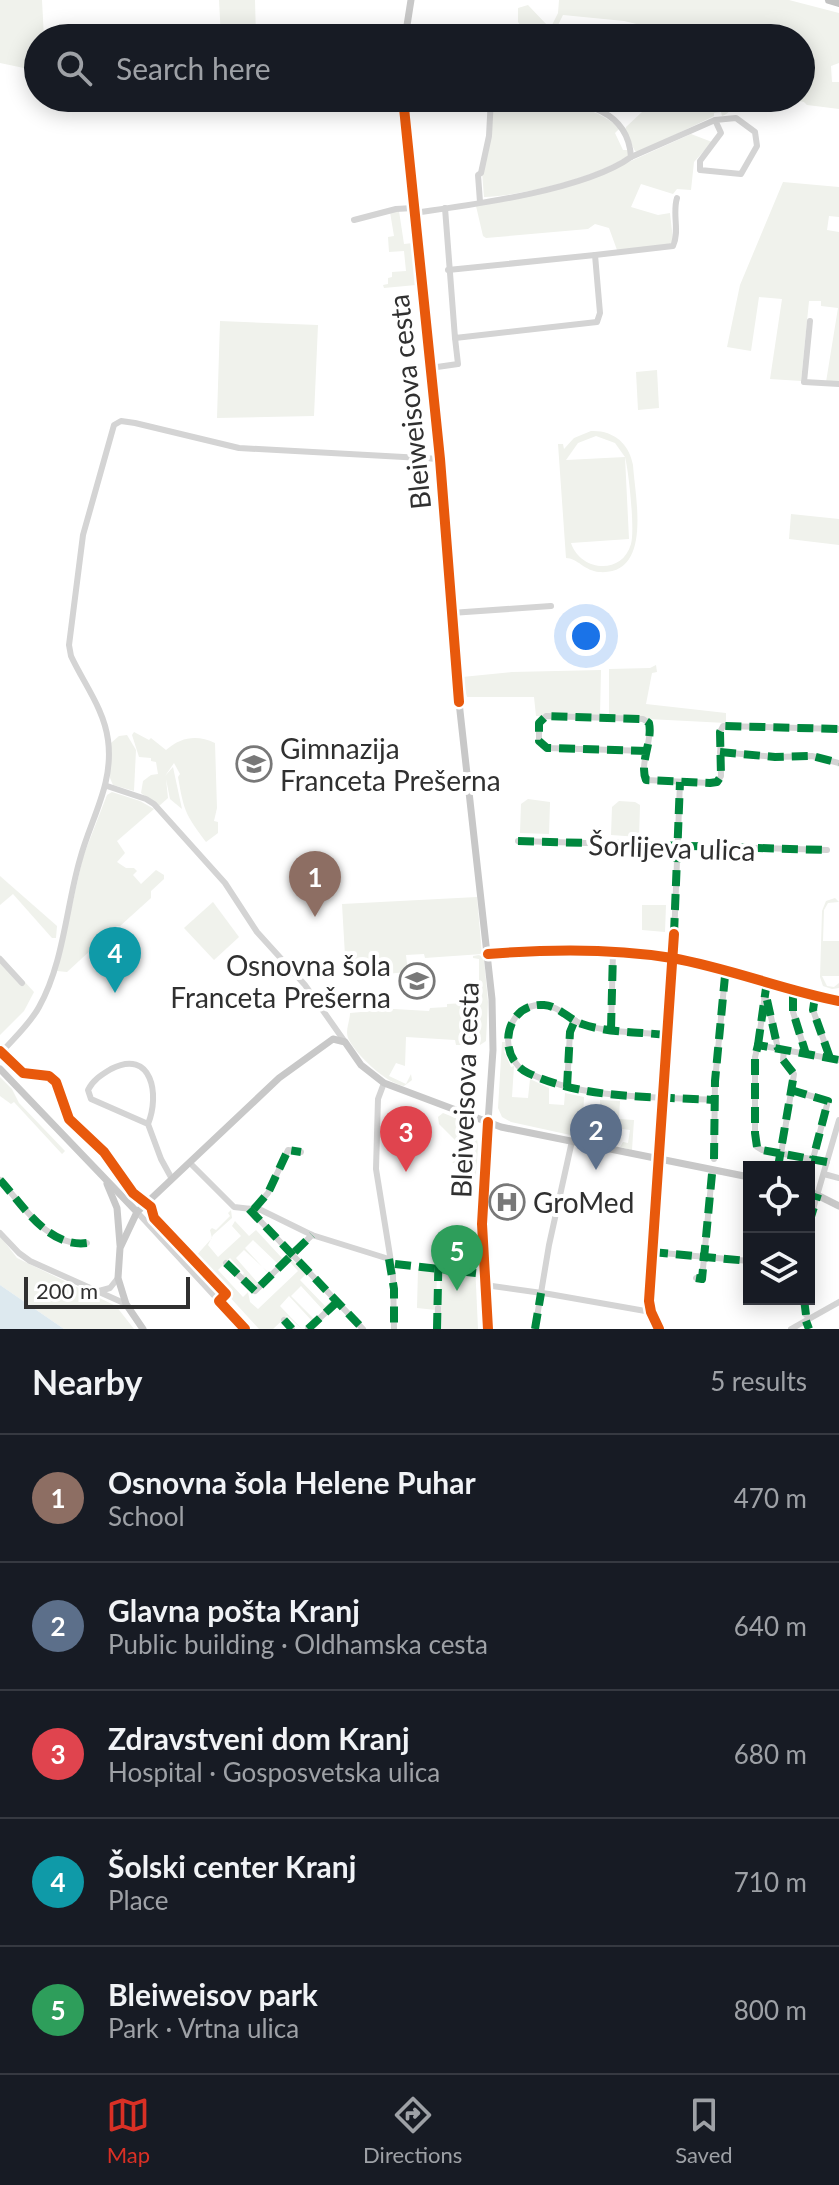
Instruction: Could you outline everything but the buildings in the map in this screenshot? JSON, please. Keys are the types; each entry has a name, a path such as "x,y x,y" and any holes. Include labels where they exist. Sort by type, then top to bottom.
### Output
{"highway":[{"path":"829,0 839,3"}],"main road":[{"path":"407,24 411,0"},
{"name":"Bleiweisova cesta","path":"404,112 440,459 451,613 488,954 493,1027 488,1122"},
{"path":"120,1248 137,1212 297,1064 333,1039 345,1042 361,1065 384,1083 488,1122 743,1176"},
{"path":"0,1069 137,1212"},
{"path":"105,1178 117,1208 120,1248 118,1278 126,1304 143,1329"},
{"path":"815,1193 839,1206"}],"street":[{"path":"480,202 478,175 486,156 490,112"},
{"path":"606,112 623,131 631,157"},
{"path":"354,220 396,209 445,208 560,185 611,167 715,120 736,118 755,132 757,146 745,172 733,176 700,170 700,161 721,133 715,120"},
{"path":"448,270 673,246 677,239 674,210 677,198"},
{"path":"430,368 458,364 445,208"},
{"path":"455,338 597,322 600,313 595,255"},
{"path":"810,321 804,382 839,384"},
{"name":"Bleiweisova cesta","path":"107,786 109,742 103,719 71,656 69,645 83,535 114,425 121,421 135,423 239,448 440,459"},
{"path":"451,613 551,606"},
{"path":"647,751 547,748 539,741 539,723 546,716 643,719 650,725 647,751 644,774 646,780 680,782 720,780 720,732 726,725 839,729"},
{"path":"720,752 775,757 812,756 839,763"},
{"path":"659,1329 649,1299 673,958 680,782"},
{"path":"0,1054 35,1014 45,995 60,947 80,860 107,786 154,804 200,853 225,883 257,932 305,985 345,1042"},
{"name":"Šorlijeva ulica","path":"518,841 827,850"},
{"path":"611,1029 613,952"},
{"path":"488,954 613,952 673,958 839,1001"},
{"path":"0,959 22,983"},
{"path":"714,1159 714,1100 725,976"},
{"path":"766,988 754,1079 756,1144 762,1150 813,1159 839,1157"},
{"path":"793,995 791,1005 806,1054"},
{"path":"815,996 813,1010 830,1058"},
{"path":"764,997 783,1060 794,1070 781,1152"},
{"path":"667,1035 593,1027 556,1008 534,1006 521,1012 508,1030 507,1046 522,1070 567,1087 605,1095 714,1100"},
{"path":"567,1087 570,1032 575,1020"},
{"path":"758,1045 839,1060"},
{"path":"148,1124 152,1115 151,1088 145,1069 132,1062 97,1077 88,1090 91,1099 148,1124 172,1179"},
{"path":"384,1083 378,1099 376,1169 394,1289 394,1329"},
{"path":"791,1090 827,1100 813,1159"},
{"path":"815,1204 839,1120"},
{"name":"Bleiweisova cesta","path":"488,1122 482,1212 488,1329"},
{"path":"535,1329 572,1141"},
{"path":"252,1209 268,1193 288,1150 301,1152"},
{"path":"190,1163 234,1207 252,1209 312,1235 389,1259"},
{"path":"696,1278 702,1279 712,1174"},
{"path":"824,1174 839,1178"},
{"path":"0,1180 48,1233 61,1240 87,1243"},
{"path":"252,1209 363,1329"},
{"path":"137,1212 245,1329"},
{"path":"0,1233 30,1261 126,1304"},
{"path":"226,1263 255,1291 312,1235"},
{"path":"652,1252 743,1260"},
{"path":"99,1291 110,1288 118,1278"},
{"path":"485,1285 651,1312"},
{"path":"308,1329 337,1302"},
{"path":"791,1329 839,1302"},
{"path":"437,1329 438,1308"},
{"path":"284,1320 292,1329"}],"shaded area":[{"path":"0,0 42,0 43,24 24,24 24,68 0,63"},
{"path":"219,0 255,0 256,24 220,24"},
{"path":"559,0 789,0 839,13 839,63 831,66 832,82 839,82 839,109 815,106 815,24 636,24 563,15 558,24 552,24 558,13"},
{"path":"528,5 546,24 520,24 518,8"},
{"path":"491,112 593,112 617,126 619,129 615,133 629,155 599,171 559,184 484,197 482,172"},
{"path":"642,112 721,112 639,152 635,151 625,132 626,127"},
{"path":"691,134 712,142 694,162 691,190 677,189 673,194 641,184 631,207 658,215 670,213 673,240 670,244 617,250 609,228 595,224 588,229 483,236 476,206 552,190 622,165"},
{"path":"783,182 839,187 839,217 829,216 827,230 839,232 839,383 826,382 838,308 821,306 821,301 809,301 801,381 770,379 782,299 759,297 751,351 727,347 740,285"},
{"path":"399,211 404,244 413,243 416,285 384,288 392,272 406,271 404,251 389,252 388,237 394,236 390,212"},
{"path":"220,321 318,325 314,416 217,418"},
{"path":"657,370 659,408 638,410 636,372"},
{"path":"591,431 606,433 619,439 631,457 637,532 627,561 616,570 594,571 566,558 558,444 563,444 564,449 574,438","holes":["596,436 615,443 625,457 566,460 578,443","625,457 632,515 631,544 619,561 610,565 592,564 583,559 571,543 629,539"]},
{"path":"791,514 839,519 839,545 789,539"},
{"path":"656,665 657,672 652,673 646,704 726,713 726,723 609,717 609,669 650,668"},
{"path":"601,670 600,716 536,716 534,697 467,697 462,677 512,672"},
{"path":"134,732 149,740 151,738 166,750 190,738 215,743 217,808 214,821 218,822 218,833 206,842 186,812 178,777 180,774 174,763 165,776 173,767 182,809 170,799 166,779 168,798 159,806 141,793 143,781 158,774 156,762 151,758 139,757 132,735"},
{"path":"127,735 136,750 134,791 113,785 110,778 111,743 119,736"},
{"path":"112,792 154,809 117,841 125,853 117,862 126,868 134,868 137,871 133,875 141,884 156,870 164,875 164,879 151,891 151,898 67,972 57,971 83,857 107,795"},
{"path":"528,799 550,802 549,834 520,833 521,804"},
{"path":"619,801 640,805 639,837 611,835 612,807"},
{"path":"0,876 57,926 56,938 52,938 13,894 0,905"},
{"path":"477,897 482,954 425,958 424,954 406,955 408,972 351,977 346,973 342,904"},
{"path":"835,898 839,902 828,903 824,910 823,941 839,941 839,976 822,976 827,986 834,987 839,983 839,988 832,989 823,986 820,977 822,911 826,901"},
{"path":"213,902 239,937 214,960 184,928"},
{"path":"642,905 666,905 665,932 642,930"},
{"path":"0,955 34,992 24,1011 0,1035"},
{"path":"473,956 484,958 488,1002 486,1041 480,1045 479,1042 462,1041 461,1045 456,1045 455,1040 406,1037 405,1066 396,1063 389,1076 406,1084 411,1074 412,1080 404,1086 380,1074 364,1060 347,1035 350,1013 394,1009 429,1011 430,1008 447,1007 447,1004 465,1003 464,985 479,984 479,959"},
{"path":"502,1042 505,1042 507,1048 504,1051 511,1067 514,1066 512,1097 528,1098 530,1079 549,1088 549,1104 564,1105 565,1093 584,1097 583,1116 600,1117 600,1100 620,1101 619,1119 634,1120 632,1150 620,1147 623,1142 628,1143 630,1130 616,1128 614,1140 618,1141 615,1146 609,1145 612,1126 600,1124 600,1121 597,1122 594,1140 589,1135 593,1135 595,1123 582,1121 580,1132 584,1138 511,1122 502,1117 498,1108"},
{"path":"0,1077 12,1089 19,1103 65,1151 62,1154 14,1102 11,1104 0,1096"},
{"path":"443,1113 473,1130 478,1144 476,1178 469,1178 469,1159 466,1163 452,1163 465,1150 439,1124 438,1117"},
{"path":"231,1210 232,1218 212,1237 210,1230 216,1230 230,1216 228,1213"},
{"path":"235,1221 249,1236 256,1230 282,1258 288,1254 276,1268 277,1263 253,1240 245,1248 262,1267 244,1250 236,1258 257,1282 262,1281 255,1288 230,1258 218,1270 243,1297 248,1292 250,1302 258,1309 298,1271 289,1261 291,1259 306,1274 300,1280 325,1306 331,1301 332,1305 321,1314 323,1310 301,1286 291,1296 314,1319 312,1321 289,1296 280,1306 302,1329 287,1316 273,1329 259,1329 194,1258 211,1239 208,1245 218,1257 241,1236 232,1226"},
{"path":"0,1236 17,1258 116,1306 134,1329 64,1329 0,1285"},
{"path":"441,1239 474,1241 478,1329 439,1329"},
{"path":"418,1269 437,1271 436,1310 417,1308"},
{"path":"0,1285 64,1329 0,1329"}],"marked path":[{"path":"647,751 547,748 539,741 539,723 546,716 643,719 649,723 650,730 648,744 646,752 644,766 646,780 710,783 717,782 721,776 720,732 723,726 839,729"},
{"path":"720,752 775,757 812,756 839,763"},
{"path":"674,934 680,782"},
{"path":"518,841 827,850"},
{"path":"611,1029 613,952"},
{"path":"714,1159 715,1081 725,976"},
{"path":"758,1045 766,988"},
{"path":"793,995 793,1012 806,1054"},
{"path":"815,996 813,1010 830,1058"},
{"path":"767,1000 778,1049"},
{"path":"667,1035 592,1027 544,1005 531,1006 520,1012 513,1021 508,1044 518,1065 550,1082 619,1095 714,1100"},
{"path":"567,1087 570,1032 575,1020"},
{"path":"827,1162 757,1147 755,1057 758,1045 839,1060"},
{"path":"779,1161 794,1074 783,1060 784,1050"},
{"path":"791,1090 828,1101 813,1159"},
{"path":"254,1209 268,1193 288,1150 301,1152"},
{"path":"696,1278 702,1279 712,1174"},
{"path":"0,1180 48,1232 73,1243 87,1243"},
{"path":"815,1204 818,1194"},
{"path":"249,1209 363,1329"},
{"path":"226,1263 255,1291 312,1235"},
{"path":"437,1329 439,1237"},
{"path":"652,1252 743,1260"},
{"path":"389,1259 394,1289 394,1329"},
{"path":"395,1264 476,1273"},
{"path":"535,1329 541,1293"},
{"path":"308,1329 337,1302"},
{"path":"805,1305 806,1315"},
{"path":"284,1320 292,1329"},
{"path":"806,1321 809,1329"}],"cycle path":[{"path":"404,112 440,459 459,702"},
{"path":"659,1329 649,1301 674,934"},
{"path":"488,954 580,950 672,958 839,1001"},
{"path":"0,1051 23,1073 49,1076 56,1082 69,1119 104,1152 133,1193 151,1207 154,1218 226,1294 219,1301 245,1329"},
{"path":"488,1122 482,1224 488,1329"}],"place":[{"name":"Gimnazija Franceta Prešerna","path":"254,764"},
{"name":"Osnovna šola Helene Puhar","path":"315,917"},
{"name":"Osnovna šola Franceta Prešerna","path":"417,981"},
{"name":"Šolski center Kranj","path":"115,993"},
{"name":"Glavna pošta Kranj","path":"596,1170"},
{"name":"Zdravstveni dom Kranj","path":"406,1172"},
{"name":"GroMed","path":"507,1202"},
{"name":"Bleiweisov park","path":"457,1291"}]}
